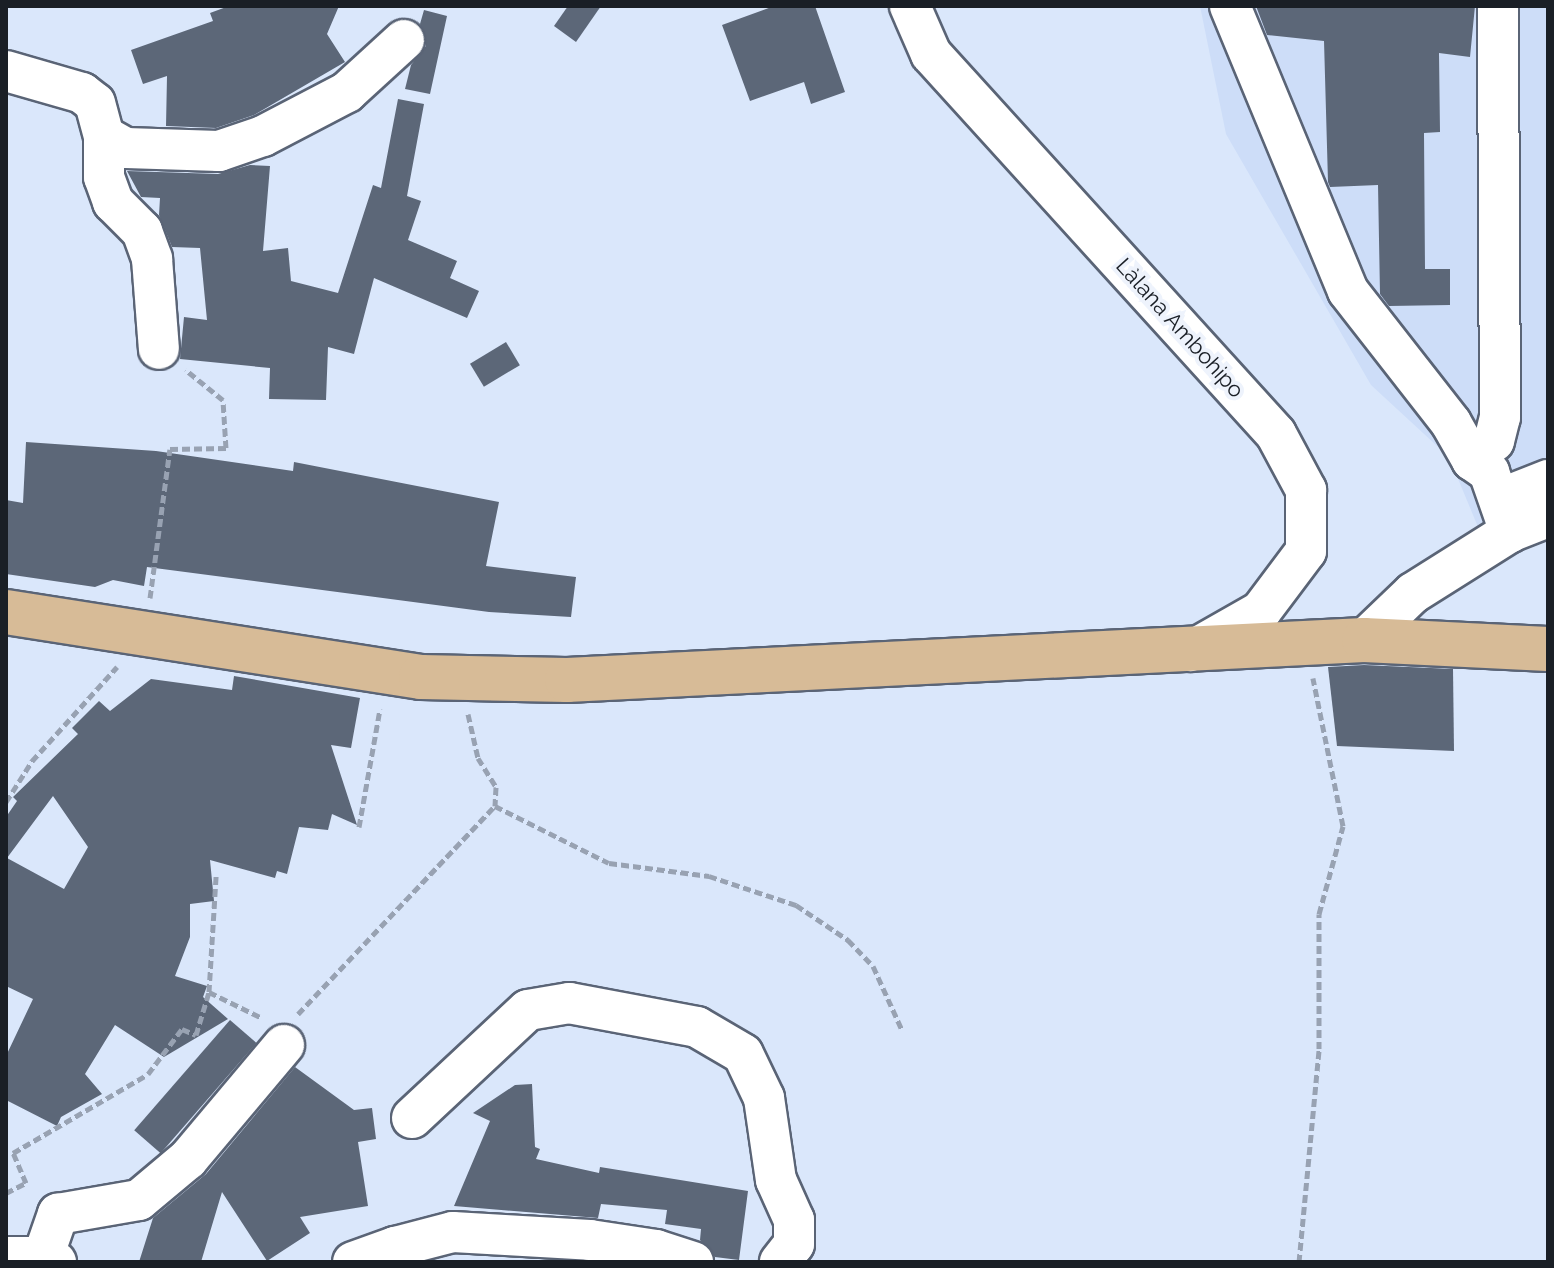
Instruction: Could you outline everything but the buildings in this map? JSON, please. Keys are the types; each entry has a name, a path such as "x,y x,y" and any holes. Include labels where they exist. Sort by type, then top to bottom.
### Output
{"main road":[{"path":"6,612 387,671 452,678 567,680 1306,647 1364,640 1548,649"}],"street":[{"name":"Làlana Ambohipo","path":"910,6 931,54 1276,434 1306,490 1306,551 1261,611 1191,651"},
{"path":"1230,6 1348,291 1451,423 1472,460 1489,472 1506,515"},
{"path":"1472,460 1494,441 1500,417 1498,6"},
{"path":"104,136 126,148 219,151 263,136 347,92 404,40"},
{"path":"6,71 82,93 95,103 104,136 104,177 113,202 142,231 152,259 159,349"},
{"path":"1364,640 1413,593 1548,480"},
{"path":"1506,515 1548,517"},
{"path":"412,1118 528,1010 569,1003 697,1027 743,1054 764,1098 776,1180 794,1220 794,1244 780,1262"},
{"path":"35,1259 58,1214 139,1200 188,1159 283,1029"},
{"path":"353,1262 396,1254 453,1232 590,1240 656,1250 693,1262"}],"path":[{"path":"6,802 32,761 116,669 142,631 170,449 226,448 223,400 159,349"},
{"path":"1299,1262 1319,1049 1319,914 1343,826 1306,647"},
{"path":"359,827 387,671"},
{"path":"209,992 283,1029 495,806 496,787 478,758 469,715 452,678"},
{"path":"495,806 609,863 709,876 796,905 848,940 873,966 902,1030"},
{"path":"6,1193 26,1183 13,1153 148,1074 182,1029 196,1035 209,992 216,876"}],"shaded area":[{"path":"1200,6 1548,6 1548,496 1478,527 1449,457 1371,385 1226,134"}]}
